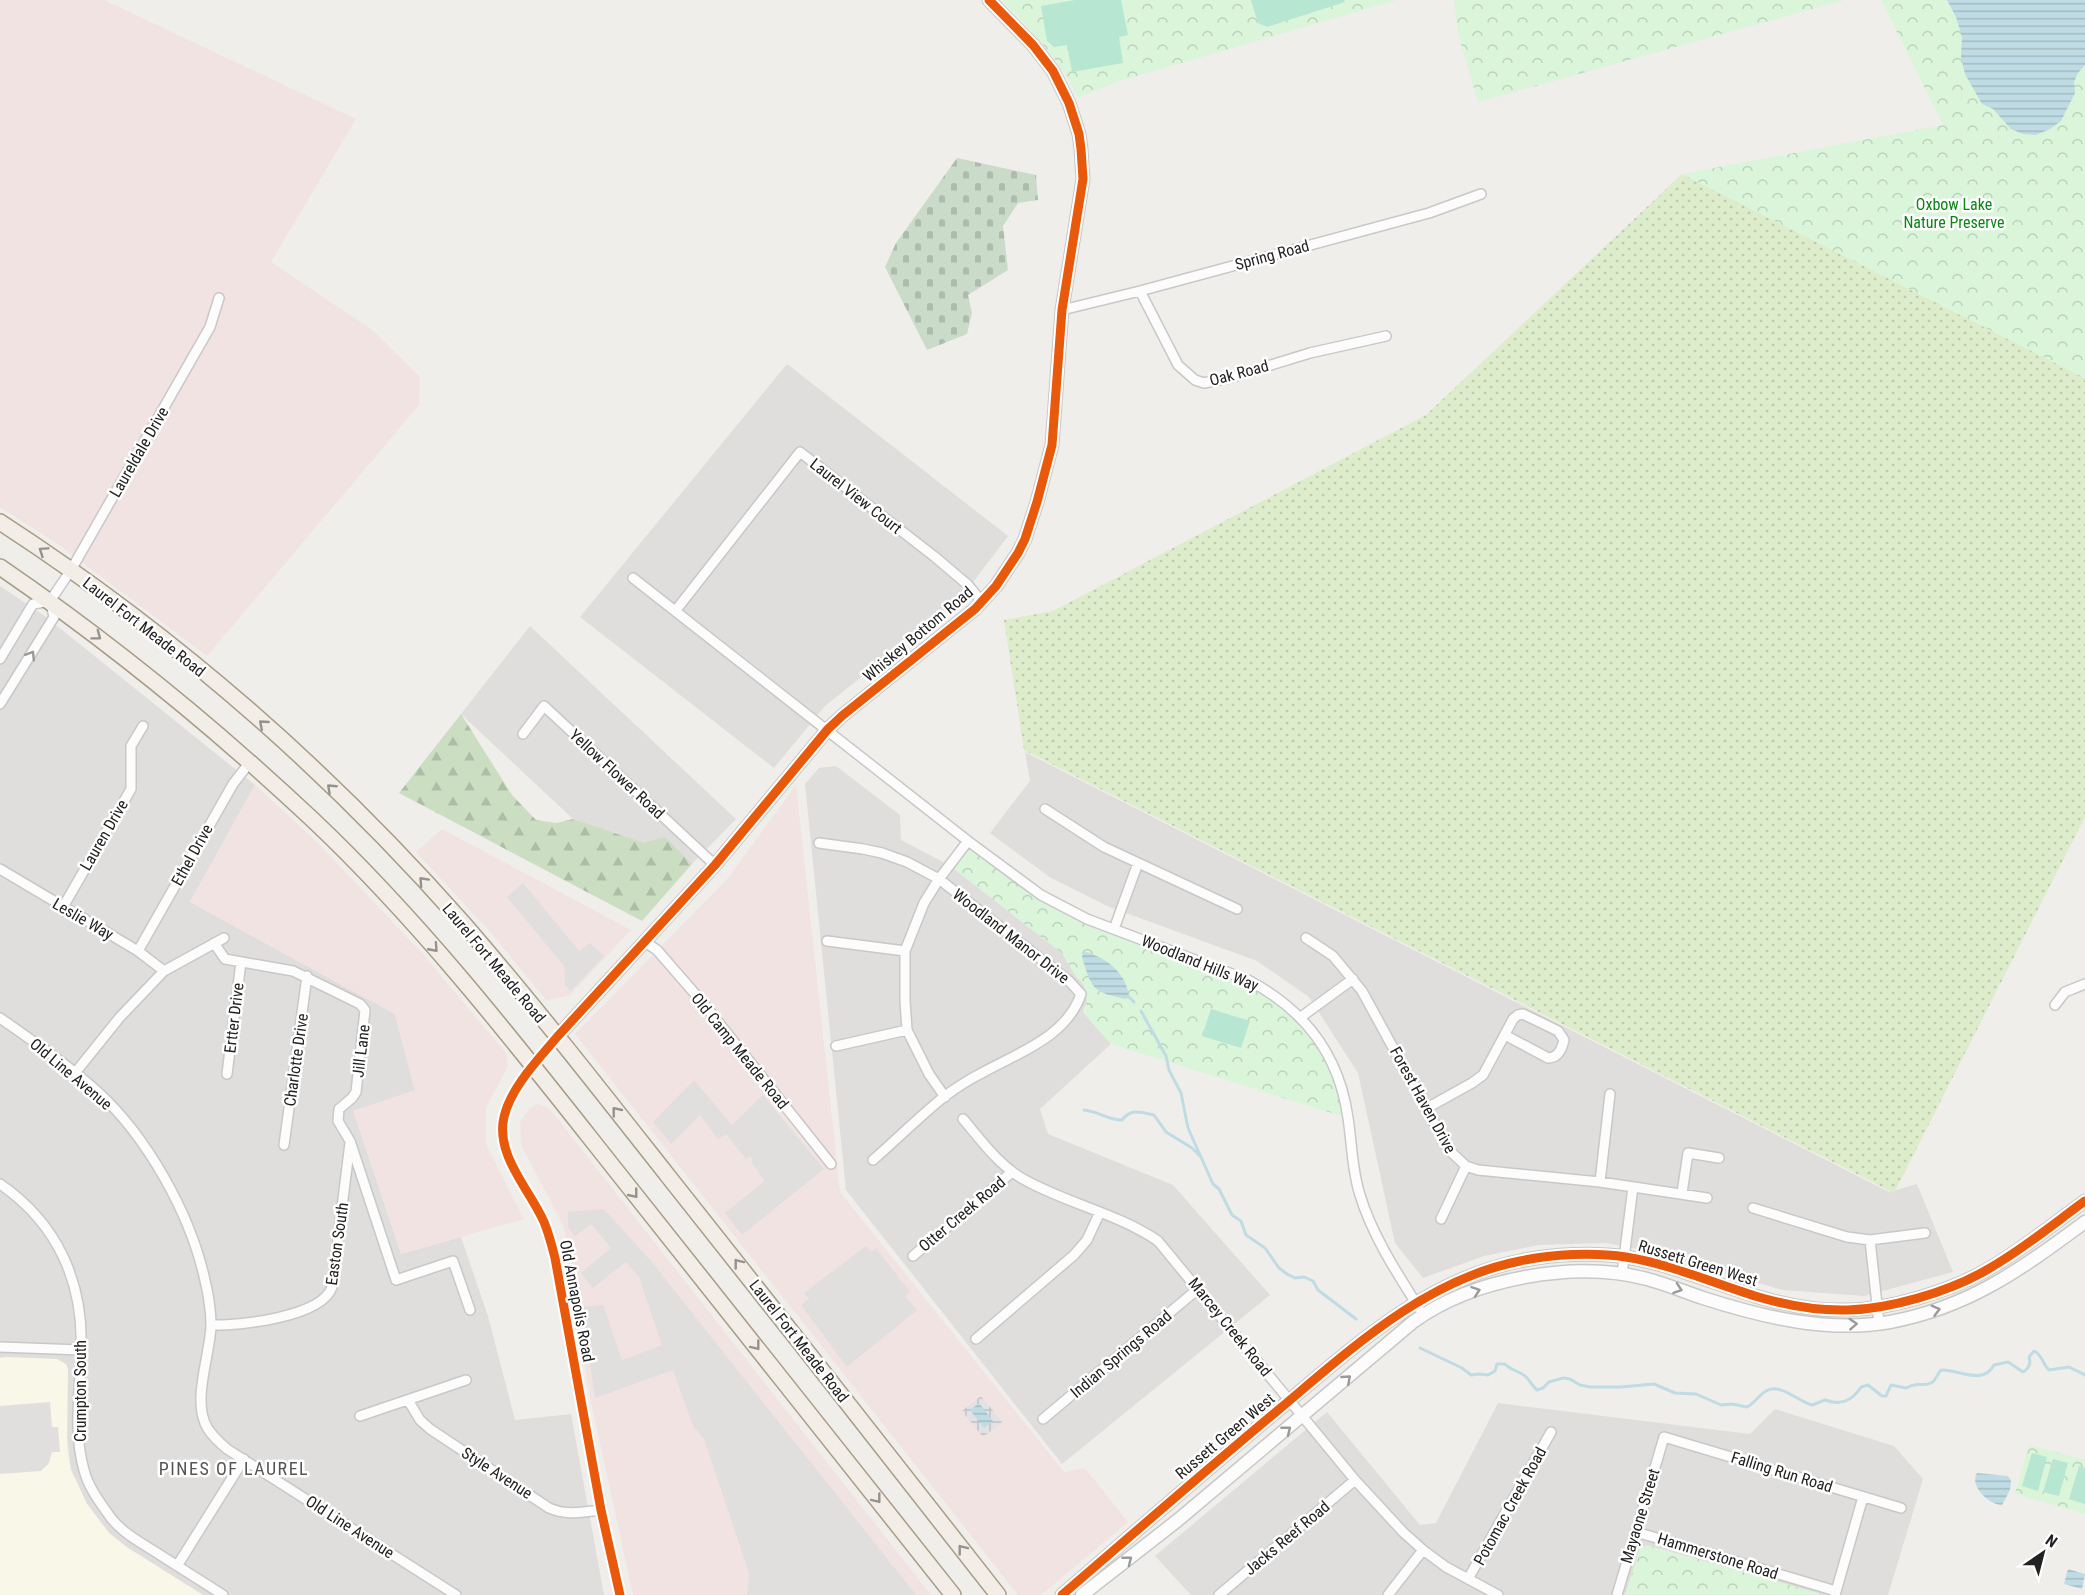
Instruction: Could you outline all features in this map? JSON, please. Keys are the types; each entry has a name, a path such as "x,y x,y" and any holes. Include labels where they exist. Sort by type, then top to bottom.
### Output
{"main road":[{"name":"Laurel Fort Meade Road","path":"0,522 71,570 220,686 338,793 404,860 462,923 557,1037 998,1595"},
{"name":"Laurel Fort Meade Road","path":"0,567 128,659 250,762 315,822 378,886 486,1007 953,1595"}],"street":[{"name":"Whiskey Bottom Road","path":"557,1037 715,866 828,729 982,602 996,586 1018,553 1037,502 1054,428 1062,310 1083,179 1079,134 1069,103 1045,59 989,0"},
{"name":"Spring Road","path":"1062,310 1429,213 1481,194"},
{"name":"Oak Road","path":"1140,291 1178,365 1186,374 1204,383 1229,378 1310,353 1386,336"},
{"name":"Laureldale Drive","path":"50,601 71,570 210,327 219,298"},
{"name":"Laurel View Court","path":"675,610 800,452 935,557 968,585 982,602"},
{"path":"633,578 828,729"},
{"path":"0,659 33,604 50,601 54,617 0,704"},
{"name":"Yellow Flower Road","path":"523,734 544,706 715,866"},
{"name":"Lauren Drive","path":"63,907 131,789 131,746 143,726"},
{"name":"Woodland Hills Way","path":"828,729 968,841 1050,901 1087,919 1248,980 1267,990 1301,1017 1325,1049 1344,1092 1359,1193 1367,1215 1424,1316"},
{"name":"Ethel Drive","path":"138,951 233,783 250,762"},
{"path":"1045,809 1104,847 1237,909"},
{"path":"945,1097 929,1074 907,1030 905,951 924,903 968,841"},
{"name":"Woodland Manor Drive","path":"819,843 882,854 907,862 939,879 1069,981 1081,994 1076,1009 1066,1022 1050,1035 978,1074 945,1097 873,1160"},
{"path":"1114,929 1138,863"},
{"name":"Leslie Way","path":"0,869 138,951 164,971"},
{"path":"75,1073 120,1017 164,971 224,938"},
{"name":"Forest Haven Drive","path":"1306,938 1333,956 1353,979 1372,1008 1449,1150 1466,1166 1478,1170 1633,1186 1707,1198"},
{"path":"828,941 905,951"},
{"name":"Old Camp Meade Road","path":"645,942 657,950 702,1003 831,1164"},
{"name":"Jill Lane","path":"214,943 225,959 293,971 307,976 360,1004 365,1010 356,1092 339,1109 338,1121 350,1141 396,1280 453,1261 470,1310"},
{"name":"Ertter Drive","path":"227,1074 241,962"},
{"name":"Charlotte Drive","path":"284,1144 307,976"},
{"path":"1301,1017 1353,979"},
{"path":"2055,1005 2065,992 2085,984"},
{"path":"1426,1108 1483,1075 1513,1019 1518,1015 1523,1014 1558,1031 1564,1040 1558,1054 1553,1058 1548,1058 1505,1035"},
{"name":"Old Line Avenue","path":"0,1018 100,1094 144,1146 180,1209 204,1275 211,1325 202,1392 203,1417 208,1428 216,1438 244,1459 456,1595"},
{"path":"836,1046 907,1030"},
{"name":"Old Annapolis Road","path":"557,1037 533,1066 511,1099 504,1116 502,1129 505,1148 545,1224 550,1241 620,1595"},
{"path":"1600,1182 1610,1094"},
{"name":"Marcey Creek Road","path":"963,1119 1012,1172 1024,1180 1132,1225 1158,1241 1355,1480 1403,1532 1446,1567 1498,1595"},
{"name":"Easton South","path":"211,1325 231,1326 269,1320 314,1305 323,1301 330,1294 350,1141"},
{"path":"1682,1193 1688,1154 1719,1158"},
{"path":"1441,1219 1466,1166"},
{"name":"Otter Creek Road","path":"913,1256 1012,1172"},
{"name":"Crumpton South","path":"0,1184 30,1208 61,1251 73,1277 80,1310 78,1415 79,1444 84,1473 113,1520 131,1536 223,1595"},
{"path":"1622,1274 1633,1186"},
{"name":"Russett Green West","path":"1062,1595 1209,1467 1361,1342 1416,1303 1458,1279 1488,1268 1521,1260 1556,1256 1625,1257 1788,1304 1849,1310 1941,1292 1980,1274 2085,1201"},
{"path":"1753,1208 1847,1238 1870,1240 1925,1233"},
{"path":"2073,1210 2084,1223"},
{"path":"976,1339 1074,1255 1087,1240 1100,1212"},
{"name":"Russett Green West","path":"1082,1595 1170,1527 1424,1316 1445,1303 1474,1291 1504,1282 1558,1273 1622,1274 1647,1278 1762,1316 1798,1323 1840,1325 1879,1323 1948,1307 1975,1295 2006,1278 2084,1223"},
{"path":"1870,1240 1879,1323"},
{"name":"Indian Springs Road","path":"1043,1419 1199,1288"},
{"path":"0,1347 81,1350"},
{"path":"360,1416 466,1380"},
{"name":"Style Avenue","path":"408,1400 420,1420 430,1429 549,1508 571,1514 602,1510"},
{"name":"Potomac Creek Road","path":"1468,1579 1551,1432"},
{"name":"Falling Run Road","path":"1664,1437 1901,1508"},
{"name":"Mayaone Street","path":"1617,1595 1664,1437"},
{"path":"177,1566 244,1459"},
{"name":"Jacks Reef Road","path":"1219,1595 1355,1480"},
{"path":"1835,1593 1863,1497"},
{"name":"Hammerstone Road","path":"1636,1532 1835,1593"},
{"path":"1388,1595 1423,1550"}],"shaded area":[{"path":"0,0 104,0 356,119 271,262 371,329 420,377 419,405 207,656 59,545 0,507"},
{"path":"787,364 1008,536 962,597 825,706 774,768 580,617"},
{"path":"0,586 46,617 255,785 190,902 395,1014 415,1091 354,1111 401,1254 461,1237 488,1316 515,1420 571,1414 604,1595 203,1595 128,1548 109,1533 87,1504 71,1470 66,1429 6,1357 0,1358"},
{"path":"530,626 736,819 692,864 665,838 644,844 573,819 461,714"},
{"path":"1025,752 1889,1192 1917,1184 1953,1272 1864,1296 1783,1290 1648,1251 1606,1243 1539,1245 1484,1256 1423,1278 1395,1243 1358,1073 1309,997 1257,961 1107,906 1051,878 990,833 1030,781"},
{"path":"836,766 900,815 901,840 949,865 1062,953 1084,985 1087,1001 1083,1012 1111,1044 1040,1109 1048,1134 1173,1185 1270,1295 1062,1464 846,1190 805,784 819,768"},
{"path":"255,785 316,841 422,953 506,1053 508,1066 486,1108 486,1145 524,1219 401,1254 353,1111 415,1090 395,1014 190,902"},
{"path":"796,785 840,1192 1064,1472 1085,1468 1128,1522 1041,1595 1018,1595 575,1034 728,878"},
{"path":"442,829 631,930 569,996 546,1000 493,935 416,852"},
{"path":"523,883 579,951 590,943 604,956 571,991 565,985 564,966 507,897"},
{"path":"694,1080 732,1125 763,1095 824,1169 742,1235 725,1213 765,1181 751,1162 753,1159 750,1156 746,1159 726,1134 718,1139 700,1115 671,1144 653,1122"},
{"path":"538,1104 550,1109 931,1595 633,1595 591,1402 576,1312 574,1276 563,1225 521,1145 520,1122 529,1109"},
{"path":"604,1209 651,1261 916,1595 747,1595 749,1573 704,1439 693,1426 673,1370 595,1398 582,1307 603,1305 622,1360 662,1345 639,1277 626,1262 593,1288 581,1273 611,1248 591,1224 575,1236 568,1227 568,1212"},
{"path":"866,1246 871,1252 876,1248 910,1292 905,1296 917,1310 847,1367 801,1305 809,1299 804,1293"},
{"path":"0,1358 57,1359 66,1364 68,1369 67,1449 71,1470 87,1504 109,1533 128,1548 203,1595 0,1595"},
{"path":"981,1396 1002,1422 983,1437 962,1411"},
{"path":"50,1402 52,1427 58,1427 60,1452 52,1452 49,1463 41,1471 0,1474 0,1406"},
{"path":"1498,1403 1750,1434 1775,1409 1894,1446 1923,1479 1888,1595 1191,1595 1155,1556 1327,1412 1420,1525 1436,1523"}],"green space":[{"path":"1002,0 1397,0 1116,82 1078,98 1054,58"},
{"path":"1075,0 1121,0 1128,35 1119,37 1123,63 1072,72 1067,45 1054,47 1047,41 1041,6"},
{"path":"1251,0 1344,0 1345,2 1267,27 1258,23"},
{"path":"1454,0 1845,0 1478,102 1458,34"},
{"name":"Oxbow Lake Nature Preserve","path":"1881,0 2085,0 2085,378 1682,174 1943,125"},
{"path":"957,158 1036,175 1038,200 1018,203 1003,226 1008,270 968,295 972,313 967,334 927,350 885,267 896,243"},
{"path":"1682,174 2085,378 2085,817 1894,1193 1024,750 1004,620 1053,611 1426,415"},
{"path":"461,714 512,795 536,820 556,823 573,819 644,843 665,837 692,864 642,921 399,793"},
{"path":"968,841 1041,895 1267,990 1325,1049 1348,1118 1111,1044 1083,1012 1087,1001 1084,985 1062,953 949,865"},
{"path":"1211,1009 1250,1021 1241,1048 1202,1036"},
{"path":"2029,1445 2085,1460 2085,1514 2015,1494"},
{"path":"2032,1453 2047,1457 2038,1491 2022,1486"},
{"path":"2053,1459 2068,1463 2059,1496 2043,1492"},
{"path":"2079,1466 2085,1468 2085,1504 2069,1499"},
{"path":"1647,1545 1819,1595 1625,1595 1640,1548"}],"water":[{"path":"1947,0 2085,0 2085,65 2074,82 2075,93 2061,121 2036,135 2023,134 2011,129 1993,109 1982,104 1965,74 1961,57 1962,37 1956,17"},
{"path":"1086,952 1101,958 1115,968 1124,981 1129,997 1126,999 1115,997 1095,988 1088,976 1082,957"},
{"path":"979,1403 993,1421 984,1428 970,1410"},
{"path":"1977,1473 2008,1476 2011,1481 2010,1490 2002,1505 1991,1502 1978,1489 1975,1478"},
{"path":"2068,1569 2085,1574 2082,1589 2064,1584"}],"waterway":[{"path":"1129,997 1134,1002"},
{"path":"1141,1011 1166,1056 1169,1070 1181,1093 1188,1128 1200,1155"},
{"path":"1084,1110 1122,1120 1133,1112 1154,1115 1166,1132 1192,1148 1201,1157 1213,1184 1219,1189 1232,1215 1241,1221 1246,1235 1265,1248 1279,1268 1295,1278 1304,1277 1313,1281 1318,1290 1356,1319"},
{"path":"1420,1348 1462,1368 1471,1375 1488,1375 1495,1371 1497,1364 1505,1364 1525,1376 1537,1390 1549,1382 1563,1378 1590,1387 1654,1384 1675,1393 1696,1394 1721,1405 1732,1404 1747,1407 1771,1389 1783,1391 1812,1405 1825,1400 1846,1401 1854,1396 1861,1387 1868,1385 1882,1396 1886,1396 1891,1385 1906,1388 1928,1384 1934,1381 1941,1370 1977,1376 1989,1371 1994,1365 2008,1362 2023,1372 2029,1367 2029,1357 2034,1351 2049,1370 2069,1367 2085,1375"}],"cycle path":[{"path":"620,1595 601,1510 555,1258 544,1222 515,1172 504,1145 504,1117 519,1085 557,1037 715,865 828,729 975,609 996,586 1025,539 1052,445 1062,310 1083,179 1081,149 1079,134 1069,103 1053,71 1033,45 989,0"},
{"path":"1062,1595 1332,1364 1390,1320 1420,1301 1485,1270 1545,1257 1573,1254 1614,1255 1659,1264 1755,1296 1790,1305 1825,1310 1864,1309 1900,1303 1936,1293 1969,1279 2009,1256 2085,1201"}],"district":[{"name":"PINES OF LAUREL","path":"234,1468"}]}
